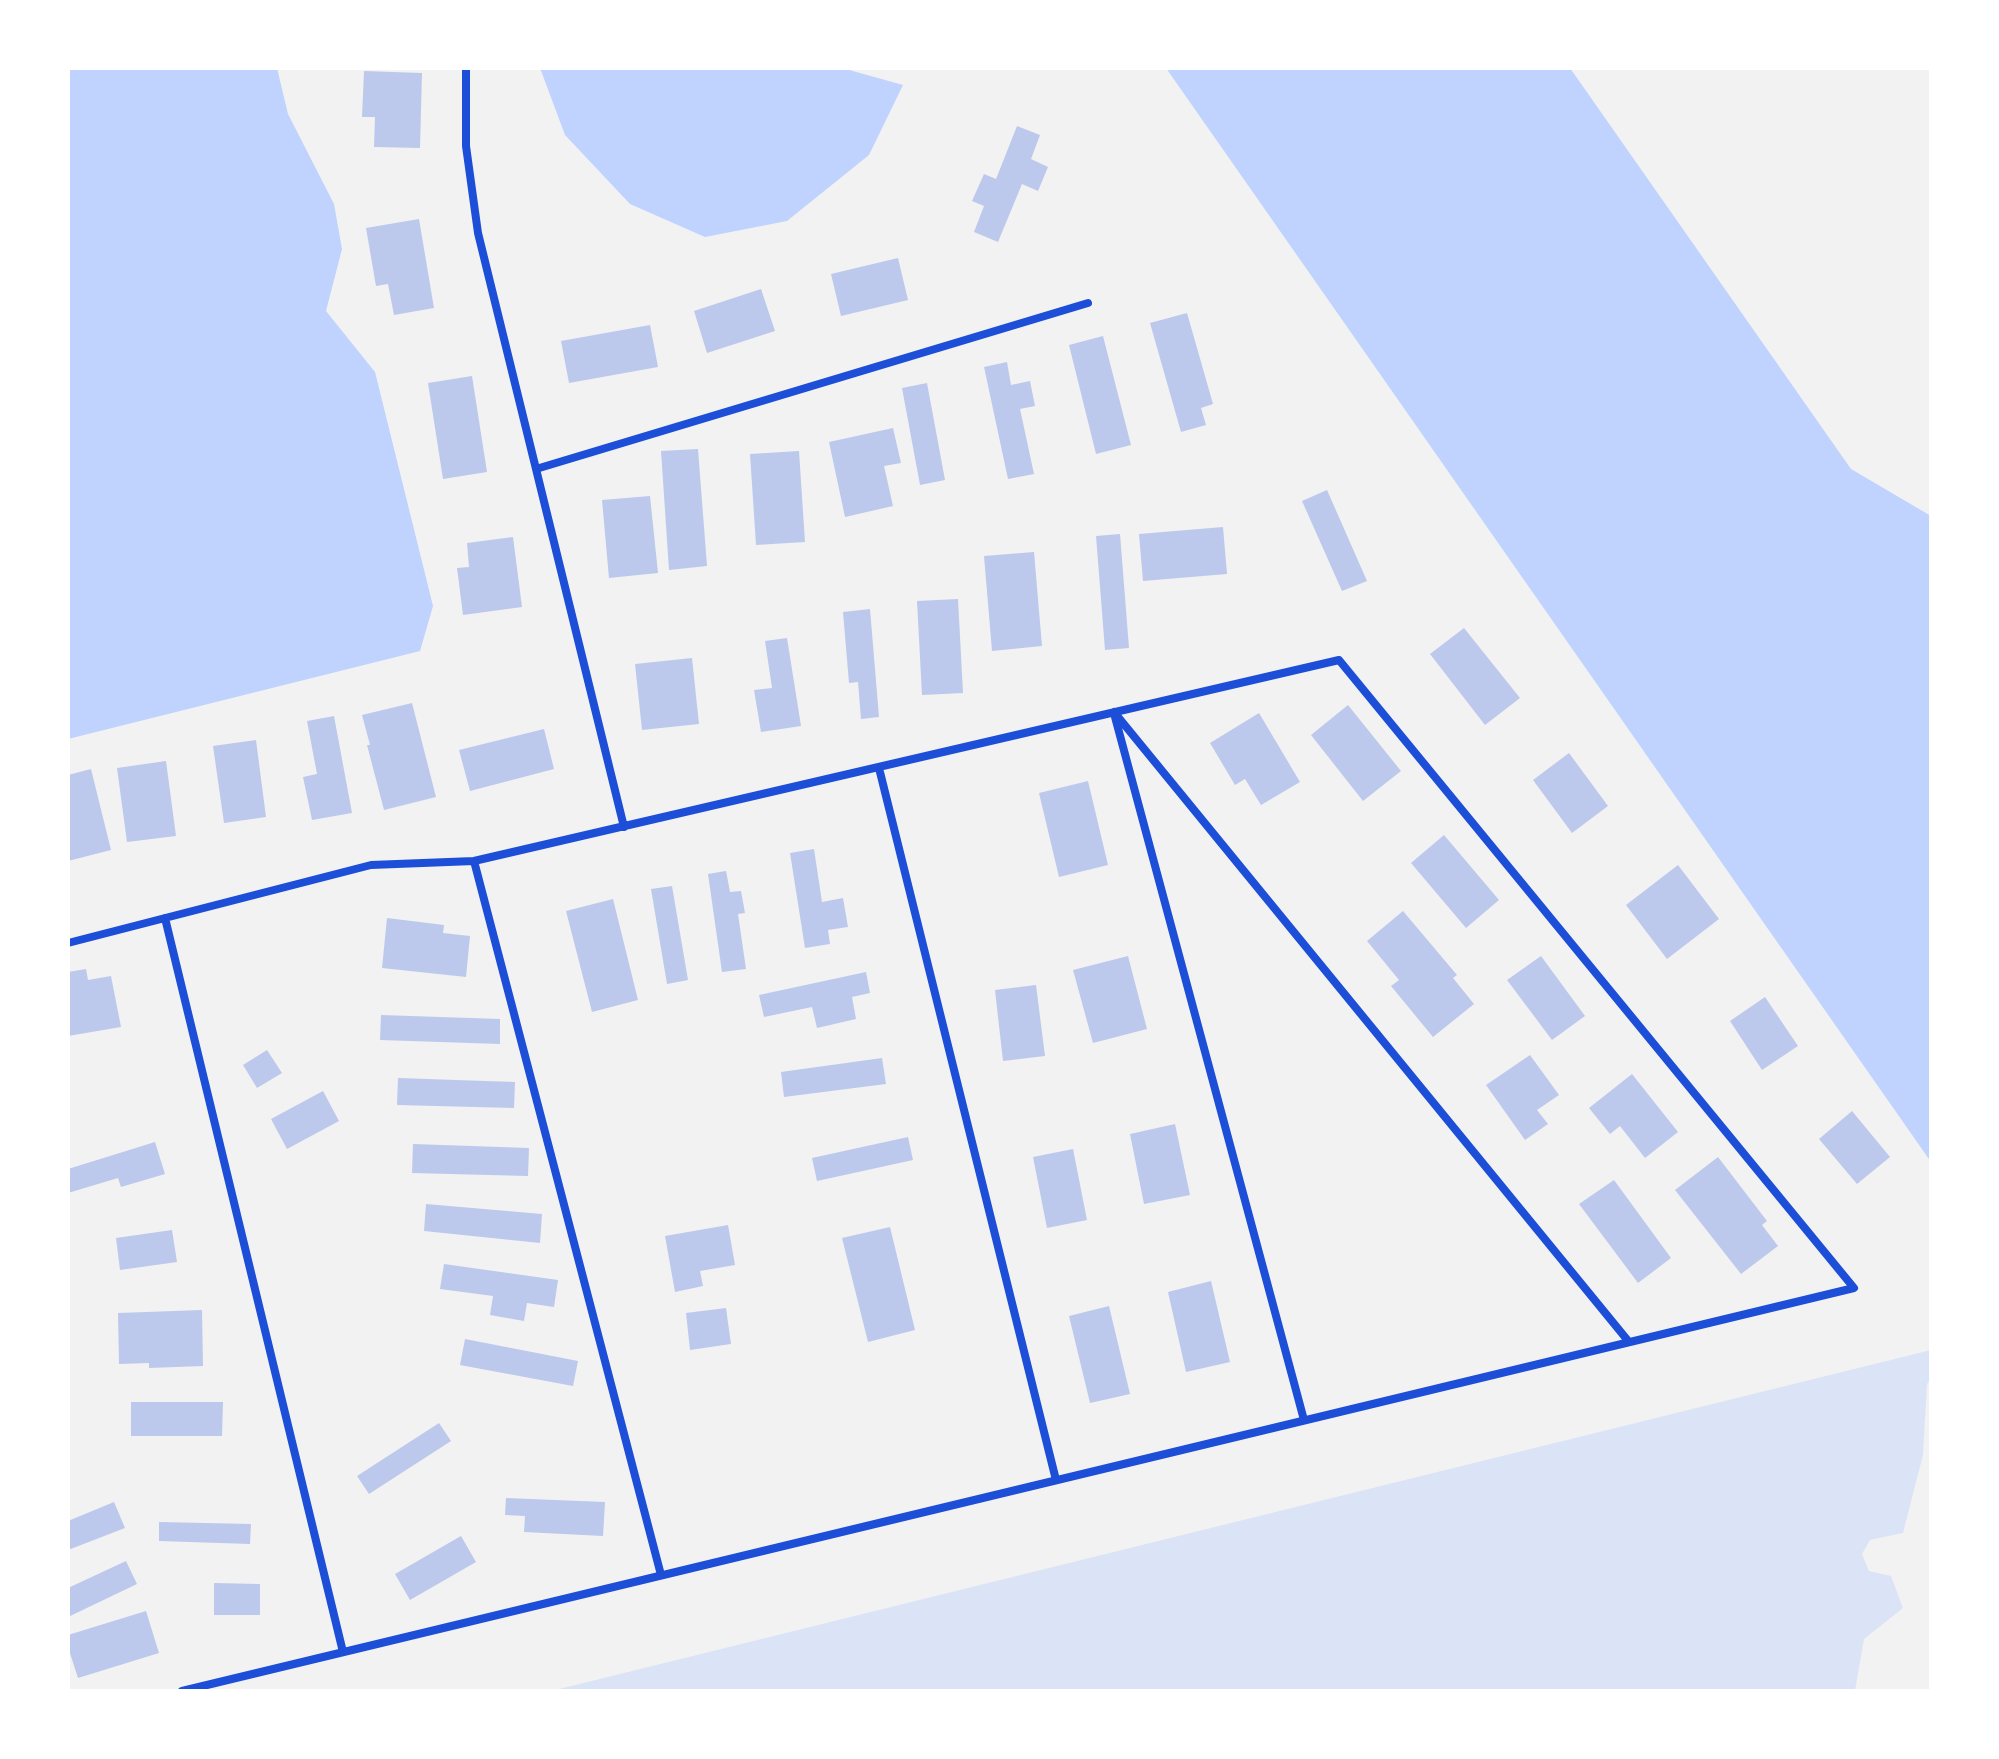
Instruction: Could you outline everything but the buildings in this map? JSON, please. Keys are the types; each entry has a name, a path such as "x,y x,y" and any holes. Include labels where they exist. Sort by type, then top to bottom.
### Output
{"street":[{"path":"466,68 466,146 478,233 624,827"},
{"path":"536,469 1088,303"},
{"path":"68,943 371,865 474,861 1339,660 1854,1288 182,1691"},
{"path":"1114,712 1629,1342"},
{"path":"1114,712 1304,1420"},
{"path":"879,768 1056,1480"},
{"path":"474,861 661,1575"},
{"path":"165,918 343,1652"}],"shaded area":[{"path":"1931,1350 1923,1455 1903,1533 1870,1540 1862,1554 1869,1571 1891,1576 1903,1608 1864,1639 1855,1691 551,1691"}],"water":[{"path":"68,68 277,68 288,114 334,204 342,249 326,311 375,372 433,606 420,651 68,739"},
{"path":"540,68 842,68 903,85 869,155 787,221 705,237 630,204 565,135"},
{"path":"1166,68 1570,68 1851,469 1931,516 1931,1162"}]}
